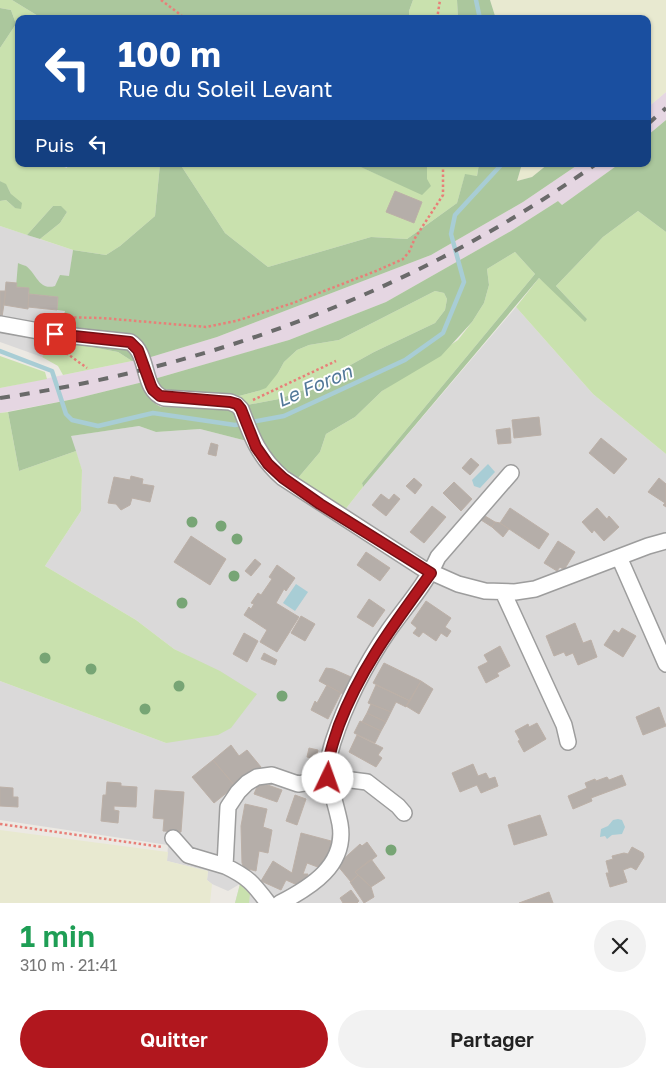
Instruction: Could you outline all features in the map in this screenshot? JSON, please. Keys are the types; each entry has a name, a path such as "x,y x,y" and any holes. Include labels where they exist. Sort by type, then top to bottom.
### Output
{"street":[{"path":"0,324 55,334 130,342 138,350 153,390 164,398 230,402 239,407 256,447 268,464 289,483 431,573 466,586 485,591 503,592 544,586 619,557 666,542"},
{"path":"280,903 303,891 318,880 330,865 338,849 340,824 328,778 329,754 346,706 360,677 389,630 431,573 438,557 511,473"},
{"path":"619,557 666,664"},
{"path":"503,592 564,725 568,742"},
{"path":"225,866 228,807 234,797 247,783 257,777 267,775 298,784 328,778 366,782 398,806 404,813"},
{"path":"170,843 188,855 225,866 242,874 268,903"}],"path":[{"path":"161,0 181,15"},
{"path":"438,15 440,0"},
{"path":"33,330 43,320 55,317 102,318 206,327 236,321 294,303 376,271 402,259 409,252 415,238 443,195 443,167"},
{"path":"59,348 87,368"},
{"path":"239,407 315,370 336,362"},
{"path":"0,824 170,843"}],"shaded area":[{"path":"666,92 666,120 651,132 651,104"},
{"path":"575,167 615,167 562,205 558,201 511,231 386,302 289,340 238,355 74,399 0,413 0,388 151,357 217,337 431,255 523,202"},
{"path":"0,226 73,250 65,311 54,340 42,357 0,342"},
{"path":"516,307 593,394 666,454 666,903 235,903 240,884 228,891 207,880 208,871 167,861 168,845 0,820 0,681 166,743 188,656 174,649 136,620 45,566 81,511 82,470 70,436 139,426 156,432 200,429 247,441 276,465 298,478 344,511"}],"green space":[{"path":"0,0 12,0 36,15 15,15 15,21 11,10 0,8"},
{"path":"12,0 413,0 409,15 36,15"},
{"path":"413,0 457,0 458,15 409,15"},
{"path":"457,0 490,0 495,15 458,15"},
{"path":"490,0 666,0 666,92 651,104 651,15 495,15"},
{"path":"0,8 11,10 15,26 0,48"},
{"path":"15,26 15,167 160,167 155,216 120,246 106,255 73,250 40,239 60,223 67,212 53,206 27,235 0,226 0,201 6,200 15,208 12,196 0,181 0,48"},
{"path":"666,120 666,232 638,211 603,237 556,286 587,319 585,322 539,278 363,487 362,483 535,274 515,252 487,269 489,285 484,303 472,322 441,356 382,391 355,417 326,434 320,452 298,478 276,465 267,454 247,405 279,399 309,388 374,352 435,323 445,310 447,299 444,293 435,291 339,340 309,345 297,350 284,362 266,388 258,391 239,396 182,392 158,386 154,379 289,340 386,302 511,231 558,201 562,205 615,167 651,167 651,132"},
{"path":"160,167 182,167 225,233 268,267 371,237 407,239 457,203 465,174 477,176 478,167 521,167 517,181 532,177 544,167 575,167 523,202 431,255 217,337 132,361 118,352 54,340 65,311 57,310 58,297 29,294 28,288 16,287 18,263 26,266 41,284 50,287 55,286 60,275 69,276 73,250 106,255 120,246 155,216"},
{"path":"182,167 361,167 422,194 427,179 427,167 478,167 477,176 465,175 457,203 407,239 371,237 268,267 225,233"},
{"path":"361,167 427,167 427,179 431,186 422,195"},
{"path":"521,167 544,167 532,177 517,181"},
{"path":"0,181 6,184 11,194 22,203 21,209 15,208 6,200 0,201"},
{"path":"53,206 61,206 67,212 60,223 40,239 27,235"},
{"path":"638,211 666,232 666,454 593,394 516,307 539,278 587,319 556,286 603,237"},
{"path":"515,252 535,274 362,483 363,487 344,511 298,478 320,452 326,434 355,417 382,391 458,340 484,303 489,285 487,269"},
{"path":"435,291 444,293 447,299 445,310 435,323 374,352 309,388 279,399 247,405 239,396 258,391 278,373 284,362 297,350 309,345 339,340"},
{"path":"54,340 118,352 132,361 63,375 58,366 42,357"},
{"path":"0,356 45,372 47,379 0,388"},
{"path":"143,382 149,397 161,407 221,408 235,411 247,441 200,429 156,432 139,426 71,436 76,451 19,471 8,412 74,399"},
{"path":"8,412 19,471 76,451 82,470 81,511 45,566 136,620 174,649 220,671 257,694 231,728 218,735 166,743 0,681 0,413"},
{"path":"0,830 168,852 167,861 208,871 207,880 212,884 210,903 0,903"},
{"path":"240,884 250,894 249,903 235,903"}],"water":[{"path":"488,464 495,472 480,488 474,486 472,480"},
{"path":"296,584 308,592 295,611 283,603"},
{"path":"613,820 622,820 625,827 622,834 612,835 607,839 605,836 600,837 601,829 608,826"}],"building":[{"path":"395,191 422,202 414,223 386,212"},
{"path":"6,282 17,283 16,287 29,288 28,309 4,305"},
{"path":"0,291 6,291 2,317 0,317"},
{"path":"29,294 58,297 57,310 28,307"},
{"path":"539,417 541,435 514,438 512,420"},
{"path":"510,428 511,443 498,444 496,430"},
{"path":"601,438 627,459 614,474 589,453"},
{"path":"211,443 218,445 216,456 208,454"},
{"path":"471,458 479,465 470,475 462,468"},
{"path":"131,476 143,479 142,484 154,486 150,502 132,498 130,505 121,510 116,504 108,503 114,477 130,480"},
{"path":"414,478 422,485 415,494 406,486"},
{"path":"659,478 666,484 666,507 663,505 665,503 648,492"},
{"path":"454,482 472,499 461,511 443,493"},
{"path":"381,494 389,500 394,494 400,499 386,516 372,505"},
{"path":"432,506 446,517 424,543 410,532"},
{"path":"510,508 549,534 539,549 500,523"},
{"path":"597,508 607,519 609,516 619,527 604,541 594,530 592,533 582,522"},
{"path":"485,516 495,522 492,527 481,520"},
{"path":"495,522 509,529 503,537 492,527"},
{"path":"191,536 226,559 210,585 174,562"},
{"path":"558,541 575,552 564,570 560,567 557,571 544,563"},
{"path":"366,552 390,568 380,581 357,565"},
{"path":"255,559 261,564 251,576 245,571"},
{"path":"277,565 295,578 286,591 284,589 276,603 299,617 277,652 260,642 267,630 244,615 249,607 251,609 254,604 251,603 258,593 261,595 272,579 269,577"},
{"path":"369,599 385,610 373,627 357,617"},
{"path":"426,601 451,618 445,627 451,631 447,637 441,633 436,641 423,632 419,637 413,633 417,628 411,623"},
{"path":"301,616 315,624 305,641 291,633"},
{"path":"575,623 583,643 591,640 597,657 578,665 573,653 566,656 564,652 554,656 546,636"},
{"path":"622,628 636,636 623,657 604,645 614,630 619,633"},
{"path":"244,633 258,641 247,662 233,654"},
{"path":"500,646 510,666 497,673 499,676 486,683 478,667 488,662 484,655"},
{"path":"264,653 277,660 275,665 261,659"},
{"path":"384,663 421,681 410,701 373,683"},
{"path":"326,668 351,677 343,694 319,681"},
{"path":"421,681 433,689 419,714 406,706"},
{"path":"327,685 341,693 328,719 311,710"},
{"path":"376,685 410,701 406,707 396,702 391,712 368,703"},
{"path":"371,704 391,712 386,722 367,713"},
{"path":"659,707 666,726 643,735 636,717"},
{"path":"367,713 386,722 381,731 362,722"},
{"path":"360,721 381,731 375,743 354,733"},
{"path":"537,723 546,739 524,752 515,731 528,724 529,727"},
{"path":"357,735 383,748 378,755 382,758 376,767 349,752"},
{"path":"231,745 239,756 247,750 261,767 235,786 213,760"},
{"path":"309,748 318,750 316,759 307,757"},
{"path":"213,760 235,786 214,803 192,777"},
{"path":"473,764 478,776 486,773 489,779 495,777 498,786 481,793 477,785 460,792 452,773"},
{"path":"622,775 626,785 591,798 592,801 573,809 568,796 587,788 585,783 607,777 609,780"},
{"path":"107,782 121,783 121,786 137,787 136,807 114,806 114,810 119,811 118,823 101,821 103,795 106,795"},
{"path":"259,782 282,790 277,802 254,794"},
{"path":"0,787 13,788 13,797 18,797 18,807 0,806"},
{"path":"155,790 184,792 181,832 163,831 164,819 153,818"},
{"path":"295,795 306,799 297,825 286,821"},
{"path":"245,804 267,809 263,827 272,830 268,853 259,851 256,871 244,868 242,863 241,826"},
{"path":"540,815 547,835 514,845 508,825"},
{"path":"301,833 335,842 323,869 307,863 303,874 308,874 302,887 286,880 281,890 261,881 273,861 292,873"},
{"path":"367,842 377,856 355,872 358,875 351,882 337,865 360,844 362,846"},
{"path":"632,847 643,853 644,857 636,870 631,867 623,870 627,882 610,887 606,873 609,873 606,861 613,859 612,856 628,854"},
{"path":"371,859 385,878 371,887 355,872"},
{"path":"358,875 371,887 374,897 364,903 350,882"},
{"path":"351,890 359,901 357,903 343,903 340,898"},
{"path":"549,892 553,903 519,903"}],"waterway":[{"name":"Le Foron","path":"476,0 479,15"},
{"name":"Le Foron","path":"0,351 52,371 66,414 72,420 98,426 153,413 235,425 284,416 405,360 443,333 464,282 451,234 455,215 499,167"}],"railway":[{"path":"651,121 666,108"},
{"path":"0,398 80,384 159,366 236,343 312,316 386,285 458,249 528,209 591,167"}],"route":[{"path":"55,334 130,342 138,350 153,390 164,398 237,404 241,409 256,447 268,464 283,478 320,504 431,573 389,630 360,677 346,706 333,741 329,754 328,778"}]}
